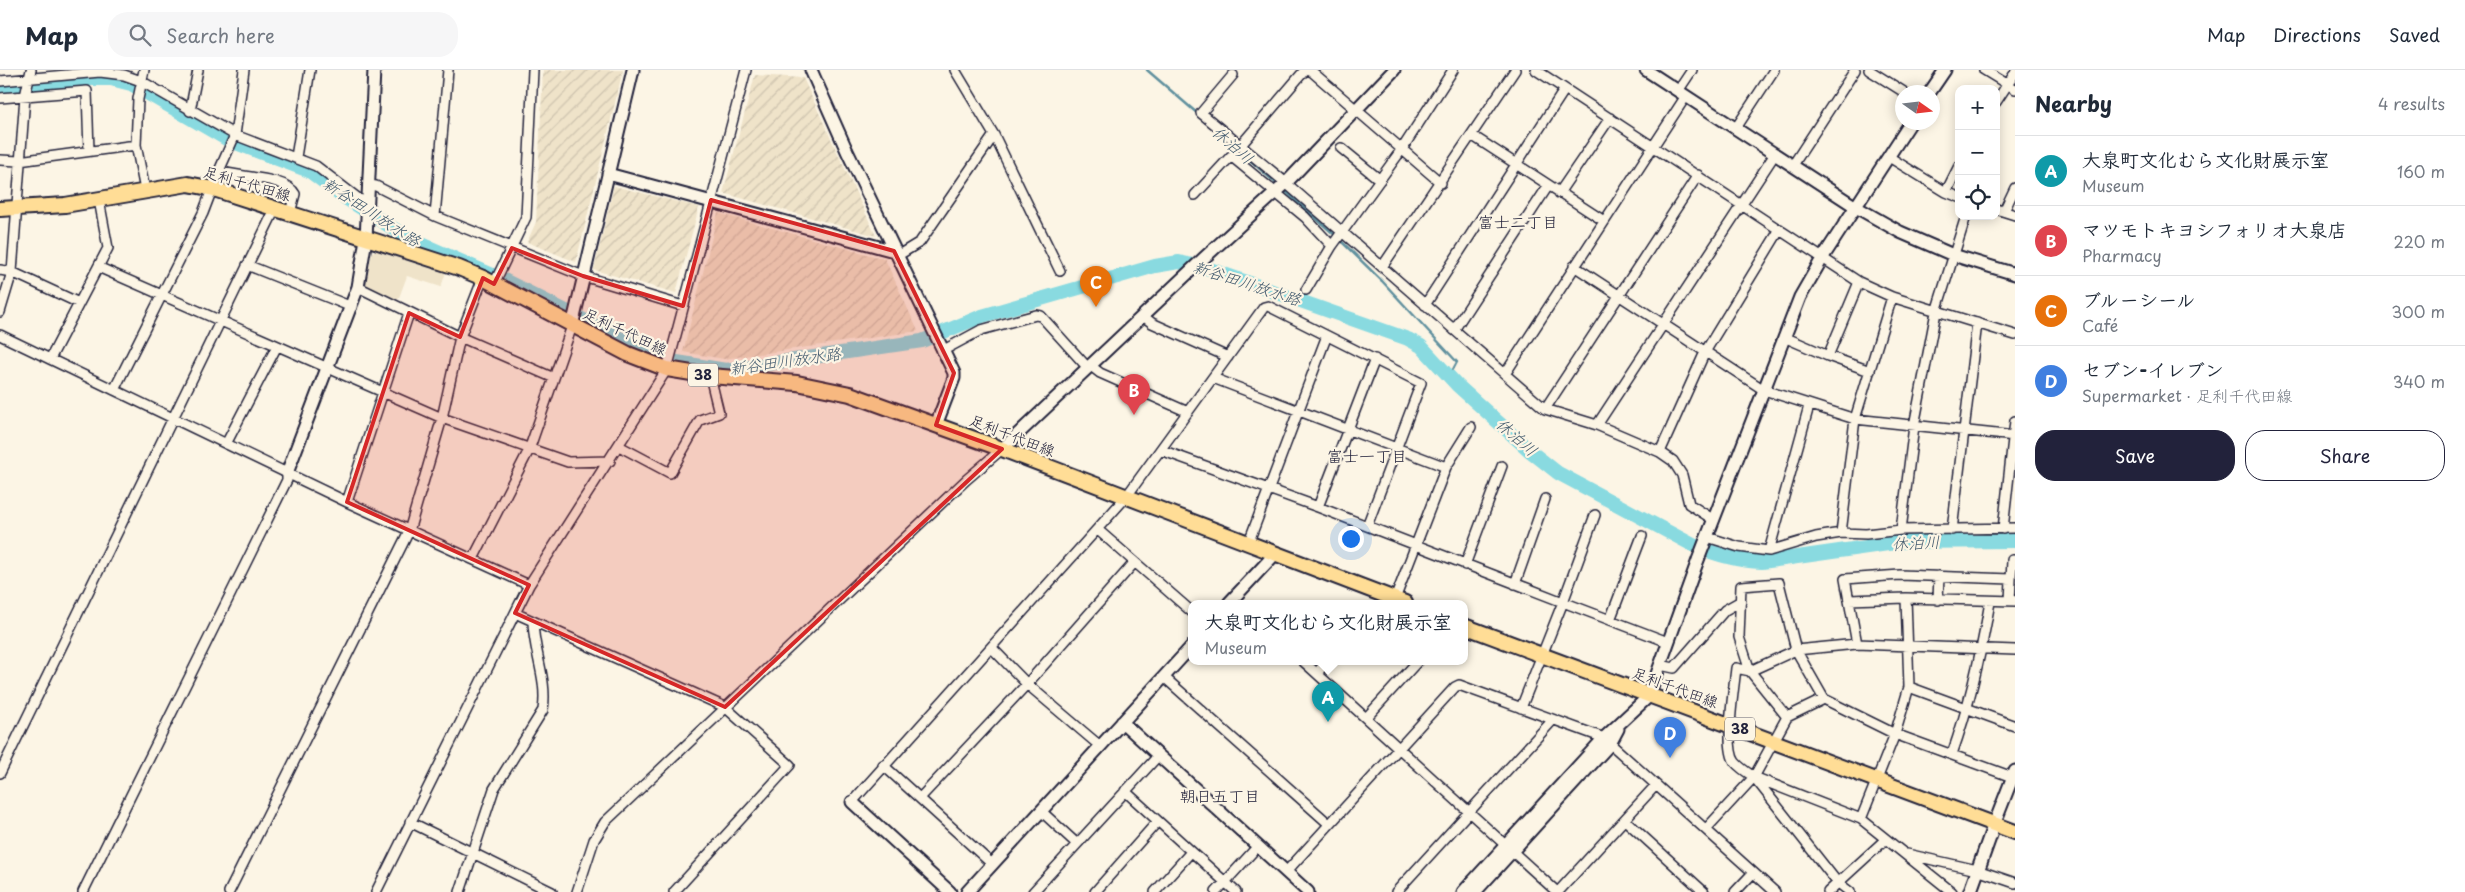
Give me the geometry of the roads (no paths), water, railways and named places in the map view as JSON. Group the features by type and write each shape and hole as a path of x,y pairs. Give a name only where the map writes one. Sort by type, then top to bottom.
{"main road":[{"name":"足利千代田線","path":"0,209 17,209 99,200 145,190 188,184 214,189 458,268 491,281 628,354 667,369 710,376 797,383 850,394 1002,449 1391,600"},
{"name":"足利千代田線","path":"1468,628 2015,832"},
{"path":"1970,892 1994,825"}],"street":[{"path":"144,70 138,99 136,145 145,190"},
{"path":"190,111 198,70"},
{"path":"114,390 214,189 235,136 244,70"},
{"path":"296,157 310,70"},
{"path":"83,892 287,480 287,474 352,307 358,288 366,239 374,70"},
{"path":"435,216 448,70"},
{"path":"229,892 409,530 442,418 460,337 491,281 503,268 526,217 533,70"},
{"path":"473,559 529,450 573,323 632,70"},
{"path":"376,892 529,585 667,369 746,70"},
{"path":"810,70 930,328 954,373 954,378 936,425"},
{"path":"955,70 994,135 1060,271"},
{"path":"1241,145 1305,70"},
{"path":"1310,70 1441,183"},
{"path":"577,892 594,840 605,822 966,480 1002,449 1281,188 1358,110 1394,70"},
{"path":"1306,290 1332,246 1402,149 1453,70"},
{"path":"1382,267 1473,136 1515,70"},
{"path":"1536,70 1859,282 1892,297 1936,312 2015,335"},
{"path":"1505,374 1653,146 1682,93 1692,70"},
{"path":"1736,128 1774,70"},
{"path":"1793,165 1855,70"},
{"path":"1869,70 1895,86"},
{"path":"1935,85 1945,70"},
{"path":"1984,70 2011,87"},
{"path":"0,81 29,76 100,71 124,74 141,81 235,136 316,166 367,205"},
{"path":"1652,71 1682,93 1856,207 1900,232 1953,255 2015,274"},
{"path":"1233,72 1201,113 1241,145 1281,188 1304,218 1332,246"},
{"path":"2000,98 2011,87 2015,73"},
{"path":"0,312 12,272 19,161 25,95 29,76"},
{"path":"1425,305 1565,89"},
{"path":"0,98 87,91 89,151"},
{"path":"1559,193 1610,118"},
{"path":"1463,892 1509,848 1620,725 1649,696 1698,560 1800,296 1906,130"},
{"path":"608,174 711,200 895,253 920,242 994,135"},
{"path":"1473,136 1604,221"},
{"path":"0,160 19,161 136,145"},
{"path":"1341,148 1380,180"},
{"path":"1597,425 1775,154"},
{"path":"1195,195 1231,156 1281,188 1342,234 1545,409 1597,425 1660,452 1672,461 1682,475 1689,504 1714,520"},
{"path":"1889,157 1946,192 1955,195"},
{"path":"220,171 277,182 293,190 295,194 290,213"},
{"path":"1946,192 1955,174"},
{"path":"1545,409 1698,175"},
{"path":"368,185 376,186 435,216 583,276 683,306"},
{"path":"1454,330 1548,186"},
{"path":"2015,188 2000,210 2015,215"},
{"path":"50,359 108,248 99,200"},
{"path":"0,773 275,209"},
{"path":"1901,530 1914,426 1936,312 1965,220"},
{"path":"1660,452 1705,352 1780,229"},
{"path":"247,264 352,307"},
{"path":"1574,266 1764,390 1855,419 2014,436"},
{"path":"98,267 442,418 529,450 568,462 610,461"},
{"path":"0,270 12,272 79,303"},
{"path":"1828,356 1859,282"},
{"path":"358,288 460,337 554,378"},
{"path":"1841,533 1855,419 1892,297"},
{"path":"950,892 852,802 883,765 992,648 1126,497 1264,307 1268,306 1421,384 1367,526"},
{"path":"347,502 410,312"},
{"path":"940,346 980,330 1036,315 1041,316 1089,367 1188,412"},
{"path":"1143,316 1152,323 1228,357"},
{"path":"1952,530 1977,323"},
{"path":"0,335 287,474 529,585"},
{"path":"1784,337 1870,371"},
{"path":"1248,544 1326,338"},
{"path":"226,444 277,346"},
{"path":"1318,507 1375,359"},
{"path":"619,446 670,473 700,420 719,413 710,376"},
{"path":"1213,378 1299,410 1347,431 1446,467"},
{"path":"1769,550 1810,406"},
{"path":"2003,529 2015,421"},
{"path":"1391,600 1415,546 1446,467 1471,427"},
{"path":"1160,450 1318,507 1466,566 1668,642"},
{"path":"1466,566 1502,466"},
{"path":"1515,584 1545,499"},
{"path":"1521,708 1595,515"},
{"path":"1707,538 1739,547 1769,550 1816,537 1841,533 1866,534 1901,530 2015,528"},
{"path":"1098,530 1188,609"},
{"path":"1610,620 1642,536"},
{"path":"1236,600 1275,554"},
{"path":"1849,600 1906,598 1990,602 2013,601 2011,578 2012,560 2015,560"},
{"path":"920,798 1027,684 1134,563"},
{"path":"1857,644 1845,579 1900,575 2011,578"},
{"path":"1938,600 1939,576"},
{"path":"1787,717 1750,671 1739,637 1741,586 1780,583 1796,650 1824,698 1895,734 2014,775 1994,825"},
{"path":"1861,819 1895,734 1909,687 1906,598"},
{"path":"1660,665 1674,668 1726,610 1741,602"},
{"path":"1952,754 1969,708 1990,602"},
{"path":"515,613 725,707 790,765 674,892"},
{"path":"460,892 494,789 543,710 544,683 533,636 533,620"},
{"path":"1850,892 1837,882 1754,777 1736,763 1733,758 1730,725 1736,668 1750,671 1796,650 1857,644 1908,644 2015,650"},
{"path":"992,648 1027,684 1100,746"},
{"path":"967,892 1188,650"},
{"path":"1308,665 1558,892 1656,785"},
{"path":"1317,673 1324,665"},
{"path":"1366,718 1414,665"},
{"path":"1164,677 1329,824"},
{"path":"1286,872 1457,686 1607,741 1774,892"},
{"path":"1909,687 2015,726"},
{"path":"1706,829 1754,777 1787,717 1824,698"},
{"path":"1396,892 1552,721"},
{"path":"1122,722 1308,892"},
{"path":"1033,892 1158,756"},
{"path":"883,765 992,864"},
{"path":"1754,777 1861,819 1952,892"},
{"path":"1125,791 1236,892"},
{"path":"1040,811 1077,844"},
{"path":"1625,820 1701,891"},
{"path":"1095,892 1158,821"},
{"path":"410,822 552,892"},
{"path":"1828,892 1886,839"},
{"path":"1216,892 1258,846"},
{"path":"1475,892 1509,848"},
{"path":"1155,892 1192,852"},
{"path":"1905,853 1977,870 2015,883"},
{"path":"1735,892 1753,873"}],"waterway":[{"name":"休泊川","path":"1147,70 1198,114"},
{"name":"新谷田川放水路","path":"0,89 90,79 111,79 131,84 228,140 309,171 344,197 408,238 506,281 638,347 677,362 726,370 922,341 982,316 1155,266 1179,262 1210,269 1408,339 1421,346 1457,385 1530,451 1558,473 1693,545 1710,552 1736,559 1762,562 1902,542 2015,541"},
{"name":"休泊川","path":"1234,146 1278,185"},
{"name":"休泊川","path":"1284,190 1336,236"},
{"name":"休泊川","path":"1340,240 1382,281 1457,362 1449,377"}],"place":[{"name":"ブルーシール","path":"1096,307"},
{"name":"マツモトキヨシフォリオ大泉店","path":"1134,415"},
{"name":"大泉町文化むら文化財展示室","path":"1328,722"},
{"name":"セブン-イレブン","path":"1670,758"}],"district":[{"name":"富士二丁目","path":"1518,222"},
{"name":"富士一丁目","path":"1367,456"},
{"name":"朝日五丁目","path":"1220,796"}]}
